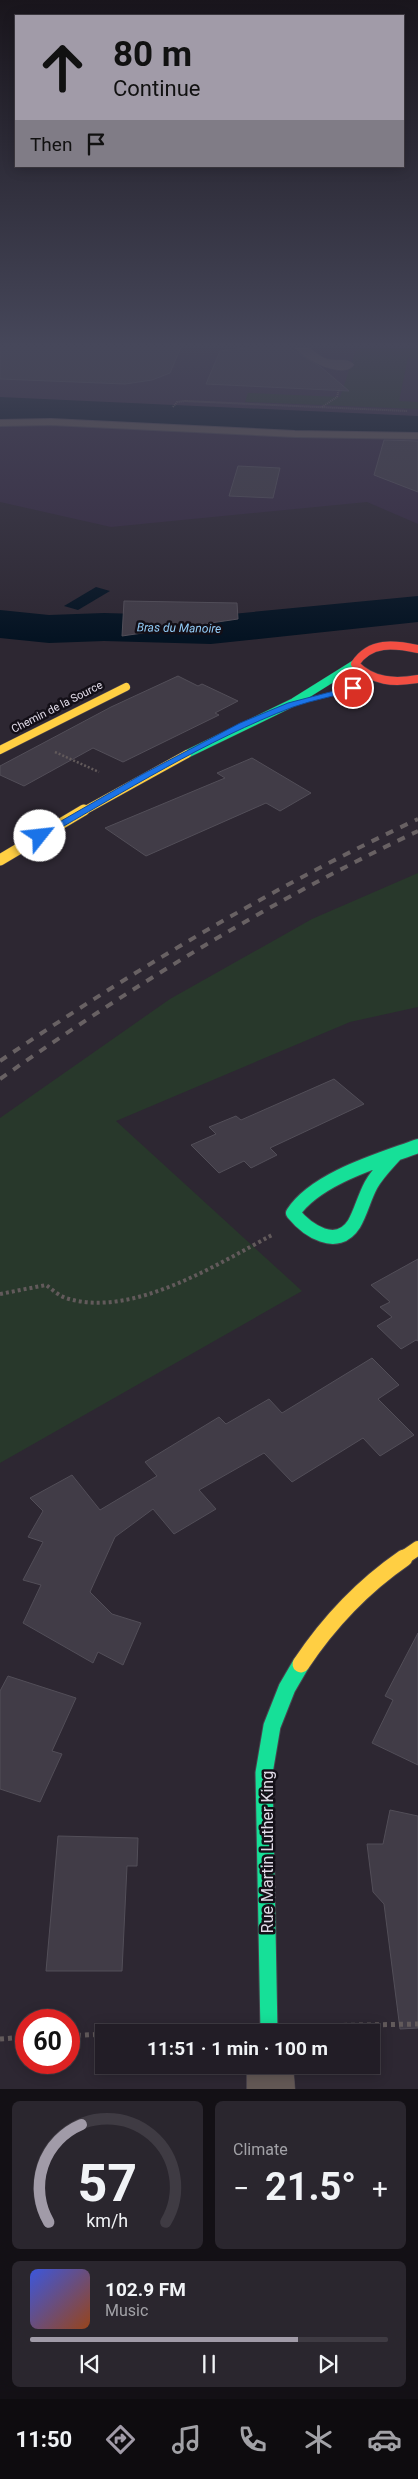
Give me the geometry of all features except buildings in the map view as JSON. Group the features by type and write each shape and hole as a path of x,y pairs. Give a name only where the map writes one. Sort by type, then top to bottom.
{"main road":[{"path":"292,705 329,684 355,664 356,658 362,652 418,639"},
{"path":"396,645 418,649"},
{"path":"355,664 359,670 375,679 412,682"},
{"path":"366,685 412,682"},
{"name":"Chemin de la Source","path":"0,750 126,687"},
{"path":"0,860 144,776 244,725 292,705 330,694"},
{"path":"395,1155 368,1189 351,1228 345,1234 336,1237 319,1235 298,1222 293,1213 296,1205 309,1194 395,1155 418,1146"},
{"name":"Rue Martin Luther King","path":"269,2024 264,1773 272,1726 288,1688 315,1642 338,1612 383,1572 418,1548"}],"street":[{"path":"270,2074 271,2089"}],"path":[{"path":"22,738 77,761 104,775 132,772 144,776"},
{"path":"0,1294 46,1285 69,1299 106,1304 132,1298 195,1274 298,1222"},
{"path":"80,2035 95,2035"},
{"path":"0,2038 15,2038"}],"shaded area":[{"path":"0,444 418,444 418,524 367,502 111,527 0,502"}],"green space":[{"path":"418,873 418,1007 350,1022 116,1121 302,1291 0,1463 0,1118 170,999 312,919"}],"water":[{"path":"96,587 110,591 78,610 64,606"}],"waterway":[{"name":"Bras du Manoire","path":"0,624 49,629 104,627 211,630 333,616 418,609"}],"railway":[{"path":"0,1061 101,994 204,932 363,845 418,819"},
{"path":"0,1079 101,1010 204,946 309,886 418,831"}],"traffic: fast":[{"path":"187,754 315,691 355,664"},
{"path":"395,1155 374,1180 359,1214 351,1228 344,1234 337,1237 320,1235 305,1225 293,1213 299,1203 329,1183 369,1165 418,1146"},
{"path":"269,2024 264,1773 272,1726 287,1688 301,1664"}],"traffic: slow":[{"path":"0,750 126,687"},
{"path":"0,860 98,802 187,754"},
{"path":"301,1664 326,1628 353,1599 383,1573 418,1548"}],"traffic: jam":[{"path":"418,649 391,645 374,647 360,656 355,664 368,675 384,680 418,679"}],"route":[{"path":"40,836 144,776 244,725 292,705 353,688"}]}
